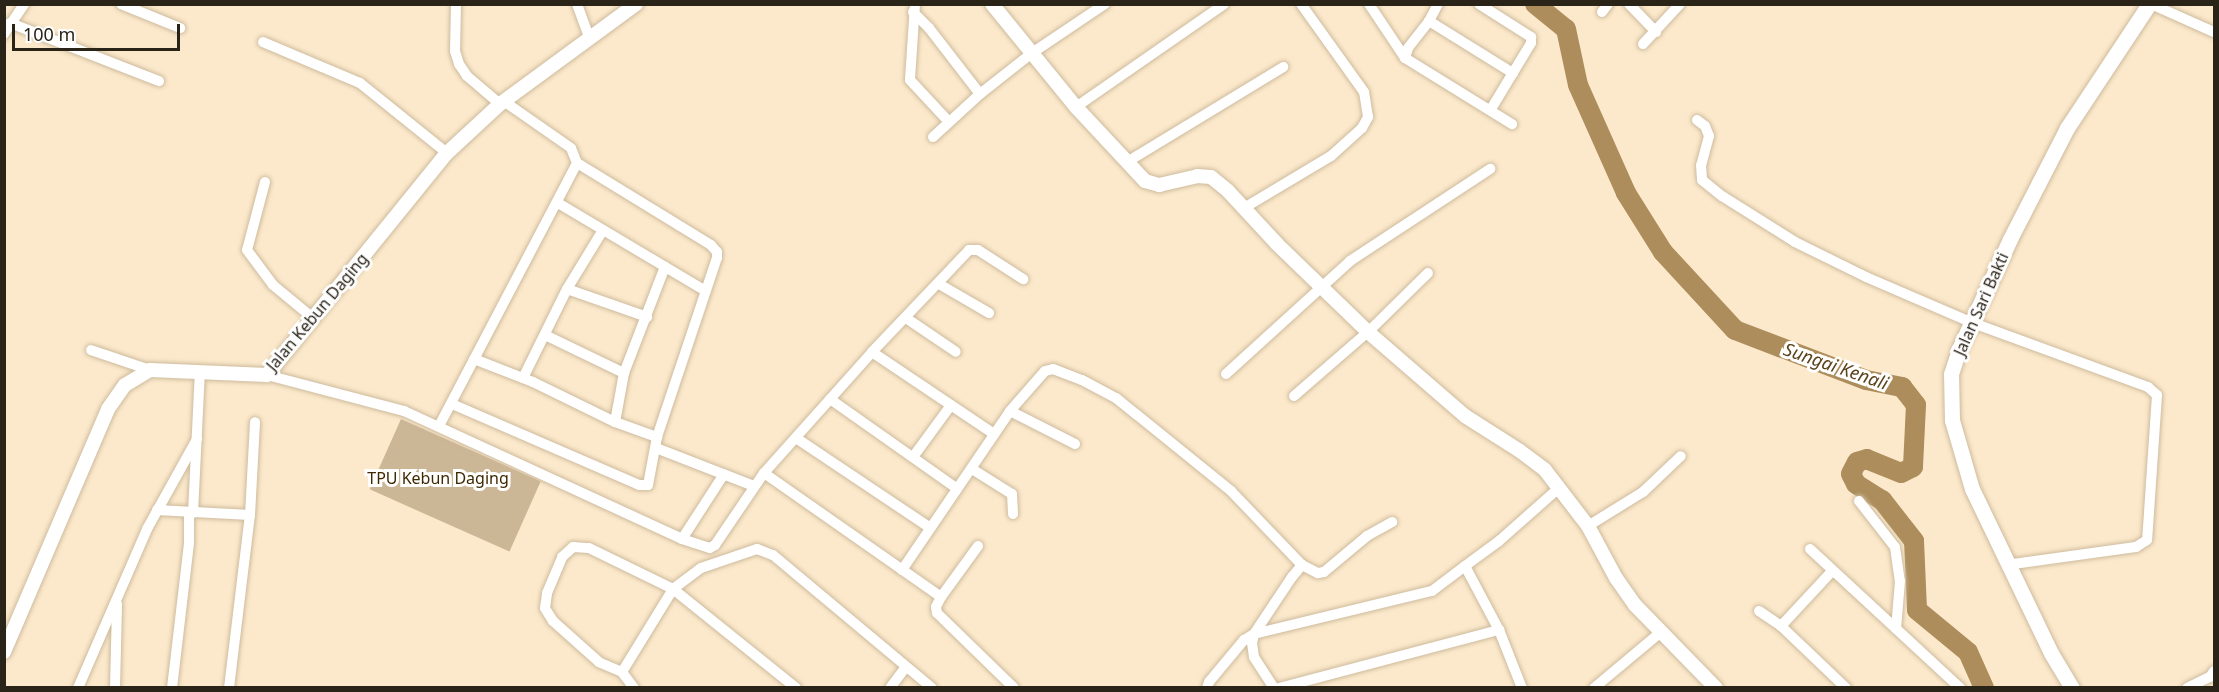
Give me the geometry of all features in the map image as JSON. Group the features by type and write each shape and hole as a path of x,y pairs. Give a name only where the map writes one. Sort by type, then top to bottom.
{"main road":[{"name":"Jalan Sari Bakti","path":"2072,687 2051,653 1972,489 1952,420 1951,374 1959,349 2010,239 2067,128 2150,4"}],"street":[{"path":"4,34 24,4"},
{"path":"121,4 180,28"},
{"path":"452,404 639,485 649,483 656,442 704,290 717,258 717,252 711,245 577,163 571,148 502,103 466,76 455,51 456,4"},
{"path":"577,4 589,37"},
{"name":"Jalan Kebun Daging","path":"150,370 267,375 447,153 502,103 636,4"},
{"path":"992,4 1076,107 1127,162 1153,185 1166,185 1197,176 1211,177 1368,332 1465,416 1545,470 1588,526 1629,596 1707,685"},
{"path":"933,137 980,94 1032,53 1105,4"},
{"path":"1076,107 1224,4"},
{"path":"1244,208 1331,156 1362,128 1368,117 1364,92 1301,4"},
{"path":"1369,4 1405,58 1512,124"},
{"path":"1405,58 1410,45 1429,21 1438,4"},
{"path":"1479,4 1532,37 1531,43 1491,110"},
{"path":"1629,4 1656,32"},
{"path":"1643,44 1680,4"},
{"path":"2150,4 2214,32"},
{"path":"914,8 980,94"},
{"path":"914,8 910,80 949,123"},
{"path":"1429,21 1513,73"},
{"path":"10,23 159,81"},
{"path":"263,42 360,83 447,153"},
{"path":"1127,162 1283,67"},
{"path":"1697,120 1705,126 1709,136 1701,171 1702,180 1708,187 1795,242 1866,277 1973,323 2148,387 2157,395 2147,540 2136,547 2007,565"},
{"path":"439,426 577,163"},
{"path":"1226,374 1350,261 1490,169"},
{"path":"265,182 247,250 273,285 313,318"},
{"path":"558,203 704,290"},
{"path":"523,378 567,289 603,230"},
{"path":"267,375 404,411 702,547 715,545 764,473 872,352 973,249 1023,279"},
{"path":"615,422 624,373 665,267"},
{"path":"1294,396 1368,332 1428,273"},
{"path":"939,284 989,313"},
{"path":"567,289 647,317"},
{"path":"906,318 956,352"},
{"path":"545,335 624,373"},
{"path":"91,350 150,370"},
{"path":"872,352 994,434"},
{"path":"474,359 523,378 724,474 754,486"},
{"path":"902,570 929,527 972,469 1010,411 1045,371 1058,369 1116,398 1211,474 1302,565 1318,573 1324,573 1367,536 1392,522"},
{"path":"4,652 108,409 125,385 150,370"},
{"path":"172,687 189,543 200,372"},
{"path":"830,399 956,488"},
{"path":"913,457 951,405"},
{"path":"1010,411 1075,444"},
{"path":"229,687 250,515 255,422"},
{"path":"796,438 929,527"},
{"path":"78,687 157,510 197,439"},
{"path":"1588,526 1643,492 1681,456"},
{"path":"972,469 1012,494 1014,513"},
{"path":"764,473 941,597"},
{"path":"682,539 724,474"},
{"path":"1207,687 1244,640 1254,634 1432,591 1499,542 1559,488"},
{"path":"1859,501 1894,547 1900,581 1896,629"},
{"path":"157,510 250,515"},
{"path":"978,546 941,597 936,607 937,613 1014,687"},
{"path":"634,687 622,672 599,662 553,621 545,608 561,557 573,547 589,548 673,589 796,687"},
{"path":"622,672 673,589 702,568 757,549 773,555 932,687"},
{"path":"1810,549 1960,687"},
{"path":"1274,687 1254,657 1251,643 1254,634 1302,565"},
{"path":"1465,566 1499,630 1522,687"},
{"path":"1781,626 1833,570"},
{"path":"115,687 117,598"},
{"path":"1759,611 1781,626 1846,687"},
{"path":"1279,687 1499,630"},
{"path":"1594,687 1661,632"},
{"path":"890,687 906,667"},
{"path":"2187,687 2210,677 2214,671"}],"green space":[{"name":"TPU Kebun Daging","path":"401,419 541,481 509,552 370,489"}],"waterway":[{"name":"Sungai Kenali","path":"1535,4 1566,29 1578,85 1626,193 1663,252 1735,330 1866,380 1902,387 1916,405 1913,467 1901,473 1867,459 1857,462 1851,474 1856,484 1882,500 1914,541 1917,610 1968,652 1984,688"}]}
